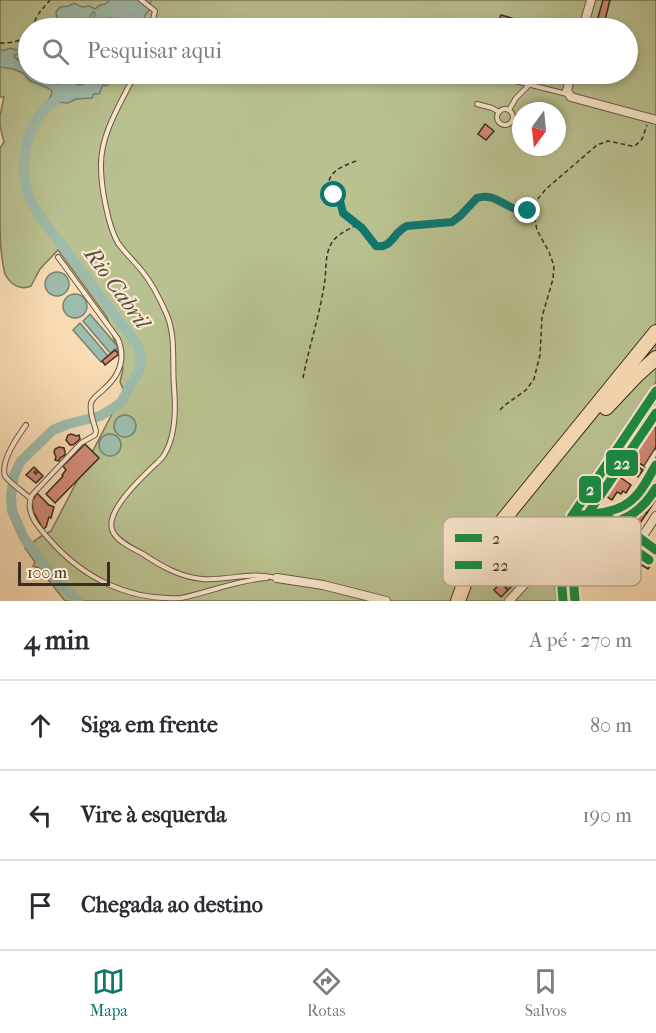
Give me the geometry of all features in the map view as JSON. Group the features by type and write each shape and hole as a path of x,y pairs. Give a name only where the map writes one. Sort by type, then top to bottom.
{"highway":[{"path":"505,517 656,332"},
{"path":"512,517 656,340"},
{"path":"569,446 633,378 656,358"},
{"path":"460,601 464,586"},
{"path":"460,601 468,586"}],"main road":[{"path":"572,516 656,391"}],"street":[{"path":"586,18 591,0"},
{"path":"569,84 567,91 571,97 653,119"},
{"path":"572,516 598,514 615,509 633,499 656,465"},
{"path":"598,514 606,517"},
{"path":"656,516 641,539 656,550"},
{"path":"277,578 323,585 386,601"},
{"path":"509,601 523,586"}],"lane":[{"path":"141,0 152,7 155,12 154,18"},
{"path":"130,84 107,133 101,158 101,181 116,239 147,278 168,317 172,341 175,410 172,434 166,451 120,503 112,520 112,531 120,540 156,562 187,576 209,579 257,576 277,578"},
{"path":"526,84 568,94"},
{"path":"509,110 516,98 530,85"},
{"path":"477,104 499,112"},
{"path":"503,109 512,113 513,118 510,123 501,123 498,119 499,112 503,109"},
{"path":"57,257 117,337 121,347 121,358 118,372 111,383 93,399 91,404 94,436 81,443 36,489 30,498 29,508 33,518 44,534 75,566 103,585 126,596 170,600 250,581 277,578"},
{"path":"26,425 7,455 4,471 7,477 30,498"},
{"path":"647,466 656,452"},
{"path":"562,597 574,601"}],"path":[{"path":"36,18 50,0"},
{"path":"0,43 18,40"},
{"path":"356,161 337,169 329,180 328,186 340,201 343,213 358,225 376,246 381,247 387,245 401,228 452,222 480,197 492,197 505,205 524,212 528,211 546,189 597,145 608,141 632,146 639,143 653,119"},
{"path":"500,410 526,390 534,379 541,348 542,317 553,279 554,266 537,230 532,206"},
{"path":"303,378 324,290 328,250 338,236 358,225"}],"green space":[{"path":"0,0 656,0 656,382 573,506 572,517 443,517 443,586 566,586 565,601 65,601 39,568 33,566 35,562 25,548 51,531 124,391 120,382 123,369 107,317 58,250 40,269 31,286 23,288 16,286 5,274 1,252 0,221 0,148 4,142 0,116 4,97 0,97"}],"shaded area":[{"path":"110,0 151,0 144,18 94,18 95,13 93,12 90,18 57,18 56,12 60,7 74,3 95,9"},
{"path":"10,48 18,50 18,54 14,57 18,59 18,71 0,67 0,50"},
{"path":"38,84 108,84 103,85 99,94 94,94 92,98 76,99 68,103 56,102 49,107 45,105 52,91"},
{"path":"57,272 62,273 68,279 68,289 62,295 57,296 52,295 46,289 45,284 46,279 52,273"},
{"path":"75,294 80,295 86,301 86,311 80,317 75,318 70,317 64,311 63,306 64,301 70,295"},
{"path":"90,314 118,347 110,353 83,321"},
{"path":"80,323 108,356 101,362 73,330"},
{"path":"125,415 133,418 136,426 133,434 125,437 117,434 114,426 117,418"},
{"path":"110,434 118,437 121,445 118,453 110,456 102,453 99,445 102,437"}],"building":[{"path":"603,0 610,0 606,18 598,18"},
{"path":"485,124 494,131 486,140 478,134"},
{"path":"115,350 119,354 105,365 102,361"},
{"path":"650,424 656,428 656,447 644,466 628,457"},
{"path":"71,434 79,435 80,439 73,445 66,440"},
{"path":"85,444 99,458 55,503 46,494 63,476 66,470 63,466"},
{"path":"59,447 64,448 65,455 59,461 55,460 54,452"},
{"path":"626,459 643,470 638,477 621,466"},
{"path":"34,467 37,470 34,472 36,474 38,471 43,476 36,483 26,475"},
{"path":"617,475 631,485 626,493 617,492 612,500 604,495"},
{"path":"654,481 656,482 656,501 646,494"},
{"path":"37,493 54,507 51,518 49,517 43,529 33,511 32,501"},
{"path":"645,493 655,501 647,513 636,506"},
{"path":"636,506 647,513 641,522 641,517 628,517"},
{"path":"647,554 655,560 648,569 641,563"},
{"path":"498,586 504,586 508,590 501,597 494,590"}],"waterway":[{"name":"Rio Cabril","path":"56,100 46,107 32,128 28,140 24,165 28,194 45,223 139,347 141,361 139,371 121,402 100,416 53,430 21,461 14,475 11,496 12,511 24,538 59,584 78,601"}],"transit line":[{"name":"2","path":"572,517 656,391"},
{"name":"22","path":"586,517 656,413"},
{"name":"2","path":"572,516 614,510 629,503 641,490 656,465"},
{"name":"22","path":"627,517 640,509 656,488"},
{"name":"2","path":"590,514 604,517"},
{"name":"2","path":"641,539 656,550"},
{"name":"22","path":"641,554 649,560"},
{"name":"2","path":"562,586 563,601"},
{"name":"22","path":"574,586 575,600"}],"route":[{"path":"334,195 340,201 343,213 362,228 376,246 381,247 387,245 401,228 452,222 477,198 483,196 492,197 524,212 528,211"}]}
